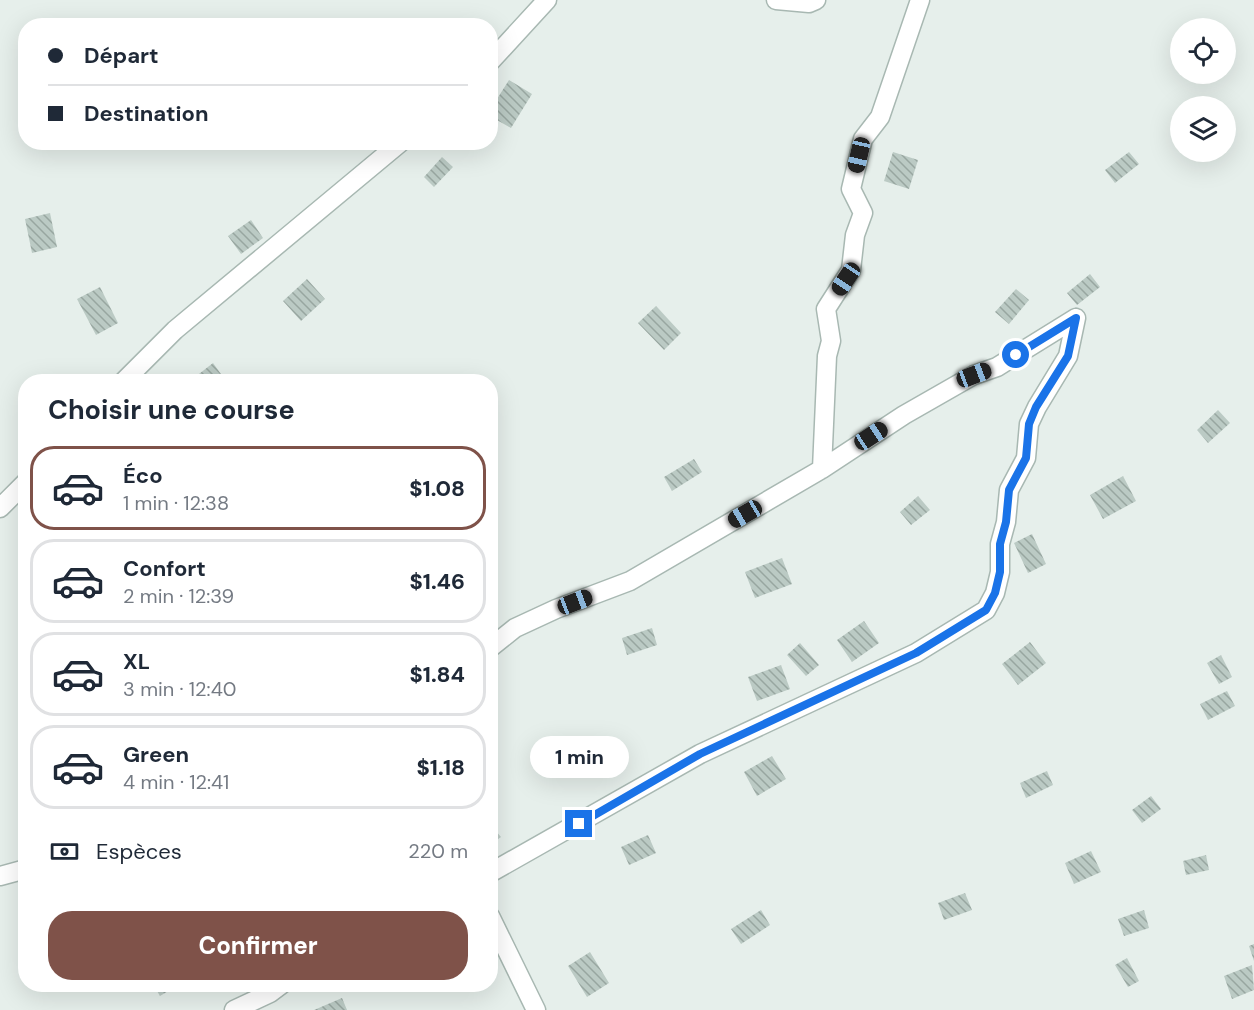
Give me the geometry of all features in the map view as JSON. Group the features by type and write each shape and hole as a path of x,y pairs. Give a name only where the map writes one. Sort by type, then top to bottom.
{"street":[{"path":"498,53 547,0"},
{"path":"776,0 809,3 816,0"},
{"path":"822,469 827,356 831,341 826,309 851,270 855,235 863,213 852,189 863,139 880,117 920,0"},
{"path":"131,374 174,330 390,150"},
{"path":"498,642 515,628 556,609 630,581 822,469 904,415 974,375 997,367 1076,318 1068,356 1036,407 1029,424 1026,458 1009,490 1006,522 1000,544 1000,572 995,593 986,610 916,653 700,754 498,868"},
{"path":"0,508 18,490"},
{"path":"0,876 18,871"},
{"path":"498,932 536,1010"},
{"path":"234,1010 277,996"}],"building":[{"path":"509,80 532,94 511,128 498,121 498,97"},
{"path":"893,152 918,160 909,189 884,181"},
{"path":"1129,152 1139,164 1115,183 1105,170"},
{"path":"442,157 453,167 434,187 424,177"},
{"path":"50,213 57,247 32,253 25,219"},
{"path":"251,220 263,238 241,254 228,236"},
{"path":"1090,274 1100,287 1077,305 1067,293"},
{"path":"307,279 325,299 301,321 283,301"},
{"path":"100,287 118,323 96,335 77,299"},
{"path":"1016,289 1029,300 1009,324 995,312"},
{"path":"656,306 681,333 664,350 638,323"},
{"path":"213,363 221,374 199,374"},
{"path":"1218,410 1230,423 1208,443 1197,430"},
{"path":"694,459 702,472 672,491 664,477"},
{"path":"1123,476 1136,501 1103,519 1090,495"},
{"path":"918,496 930,510 911,525 900,512"},
{"path":"1032,534 1046,564 1028,573 1014,543"},
{"path":"782,558 792,584 755,598 745,572"},
{"path":"864,621 879,643 852,662 837,640"},
{"path":"652,628 657,645 627,655 622,638"},
{"path":"1030,642 1046,663 1018,685 1002,664"},
{"path":"800,643 819,665 806,676 787,655"},
{"path":"1221,655 1232,677 1219,684 1207,663"},
{"path":"781,665 790,689 757,701 748,677"},
{"path":"1227,691 1235,706 1208,720 1200,704"},
{"path":"772,756 786,779 757,796 744,772"},
{"path":"1047,771 1053,785 1026,798 1020,783"},
{"path":"1151,796 1161,809 1142,823 1132,810"},
{"path":"648,835 656,853 629,865 621,847"},
{"path":"1091,851 1101,872 1074,884 1065,863"},
{"path":"1206,855 1209,870 1186,875 1183,861"},
{"path":"965,893 972,910 944,920 938,903"},
{"path":"761,910 770,925 741,944 731,929"},
{"path":"1144,910 1149,928 1124,936 1118,919"},
{"path":"1254,944 1254,961 1249,946"},
{"path":"590,952 609,983 587,997 568,966"},
{"path":"1127,958 1139,981 1128,987 1115,965"},
{"path":"1252,965 1254,990 1232,999 1224,976"},
{"path":"342,998 347,1010 314,1010"}],"route":[{"path":"579,824 700,754 916,653 986,610 995,593 1000,572 1000,544 1006,522 1006,504 1009,490 1026,458 1029,424 1036,407 1068,356 1076,318 1016,355"}]}
